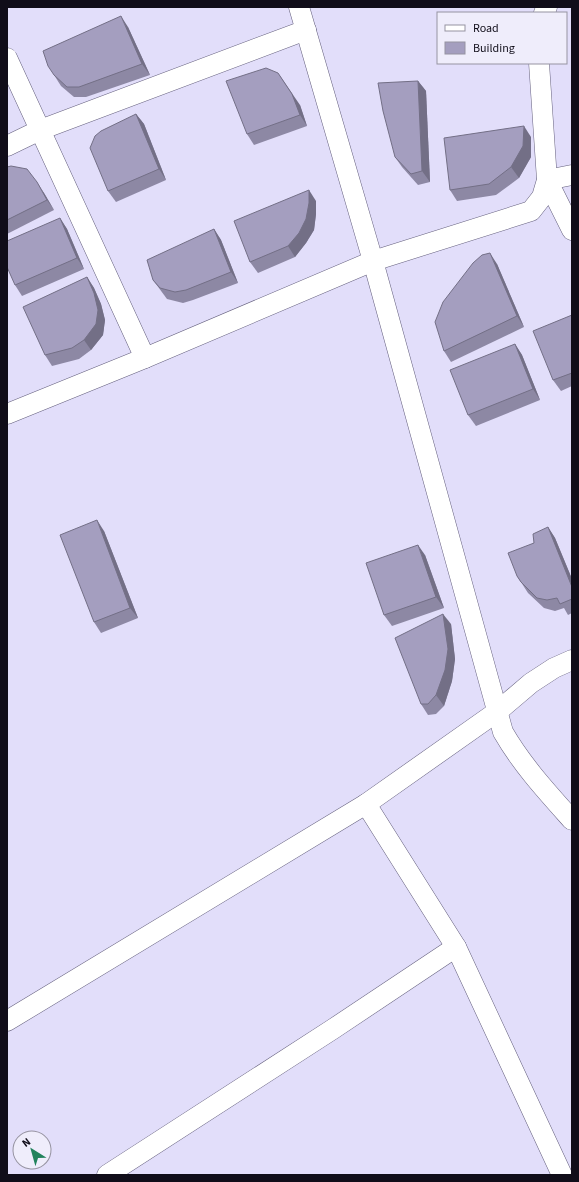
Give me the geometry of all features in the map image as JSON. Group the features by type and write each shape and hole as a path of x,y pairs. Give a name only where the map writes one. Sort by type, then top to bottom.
{"street":[{"path":"299,7 373,261 503,732 513,750 532,776 572,820"},
{"path":"7,146 40,130 306,30"},
{"path":"7,58 145,358"},
{"path":"7,414 145,358 373,261 530,211 542,197 547,180 540,64"},
{"path":"547,180 572,175"},
{"path":"547,180 572,230"},
{"path":"7,1021 366,804 498,711 530,683 554,668 572,660"},
{"path":"366,804 456,947 562,1175"},
{"path":"106,1175 333,1030 456,947"}],"building":[{"path":"121,16 142,64 79,87 67,87 54,75 48,66 43,51"},
{"path":"266,68 278,73 292,94 300,115 247,134 226,81"},
{"path":"418,81 422,171 411,174 395,157 383,111 378,83"},
{"path":"136,114 159,169 108,191 90,148 95,136 101,131"},
{"path":"524,126 523,146 511,167 489,184 450,190 444,138"},
{"path":"11,166 27,169 37,182 47,200 7,220 7,167"},
{"path":"309,190 309,203 306,219 299,233 288,246 250,262 234,221"},
{"path":"60,218 77,258 15,285 7,267 7,241"},
{"path":"214,229 231,272 186,290 175,292 160,288 153,280 147,260"},
{"path":"490,253 517,316 444,351 435,322 443,302 473,263 482,255"},
{"path":"87,277 94,293 98,310 96,324 84,340 72,348 45,355 23,307"},
{"path":"572,315 572,373 553,380 533,331"},
{"path":"515,344 533,389 468,415 450,370"},
{"path":"97,520 130,608 94,622 60,535"},
{"path":"548,527 572,587 572,599 560,604 557,598 547,600 537,598 517,576 508,553 534,543 533,534"},
{"path":"418,545 436,597 384,615 366,563"},
{"path":"443,614 448,649 445,670 436,695 428,704 421,704 395,638"}]}
